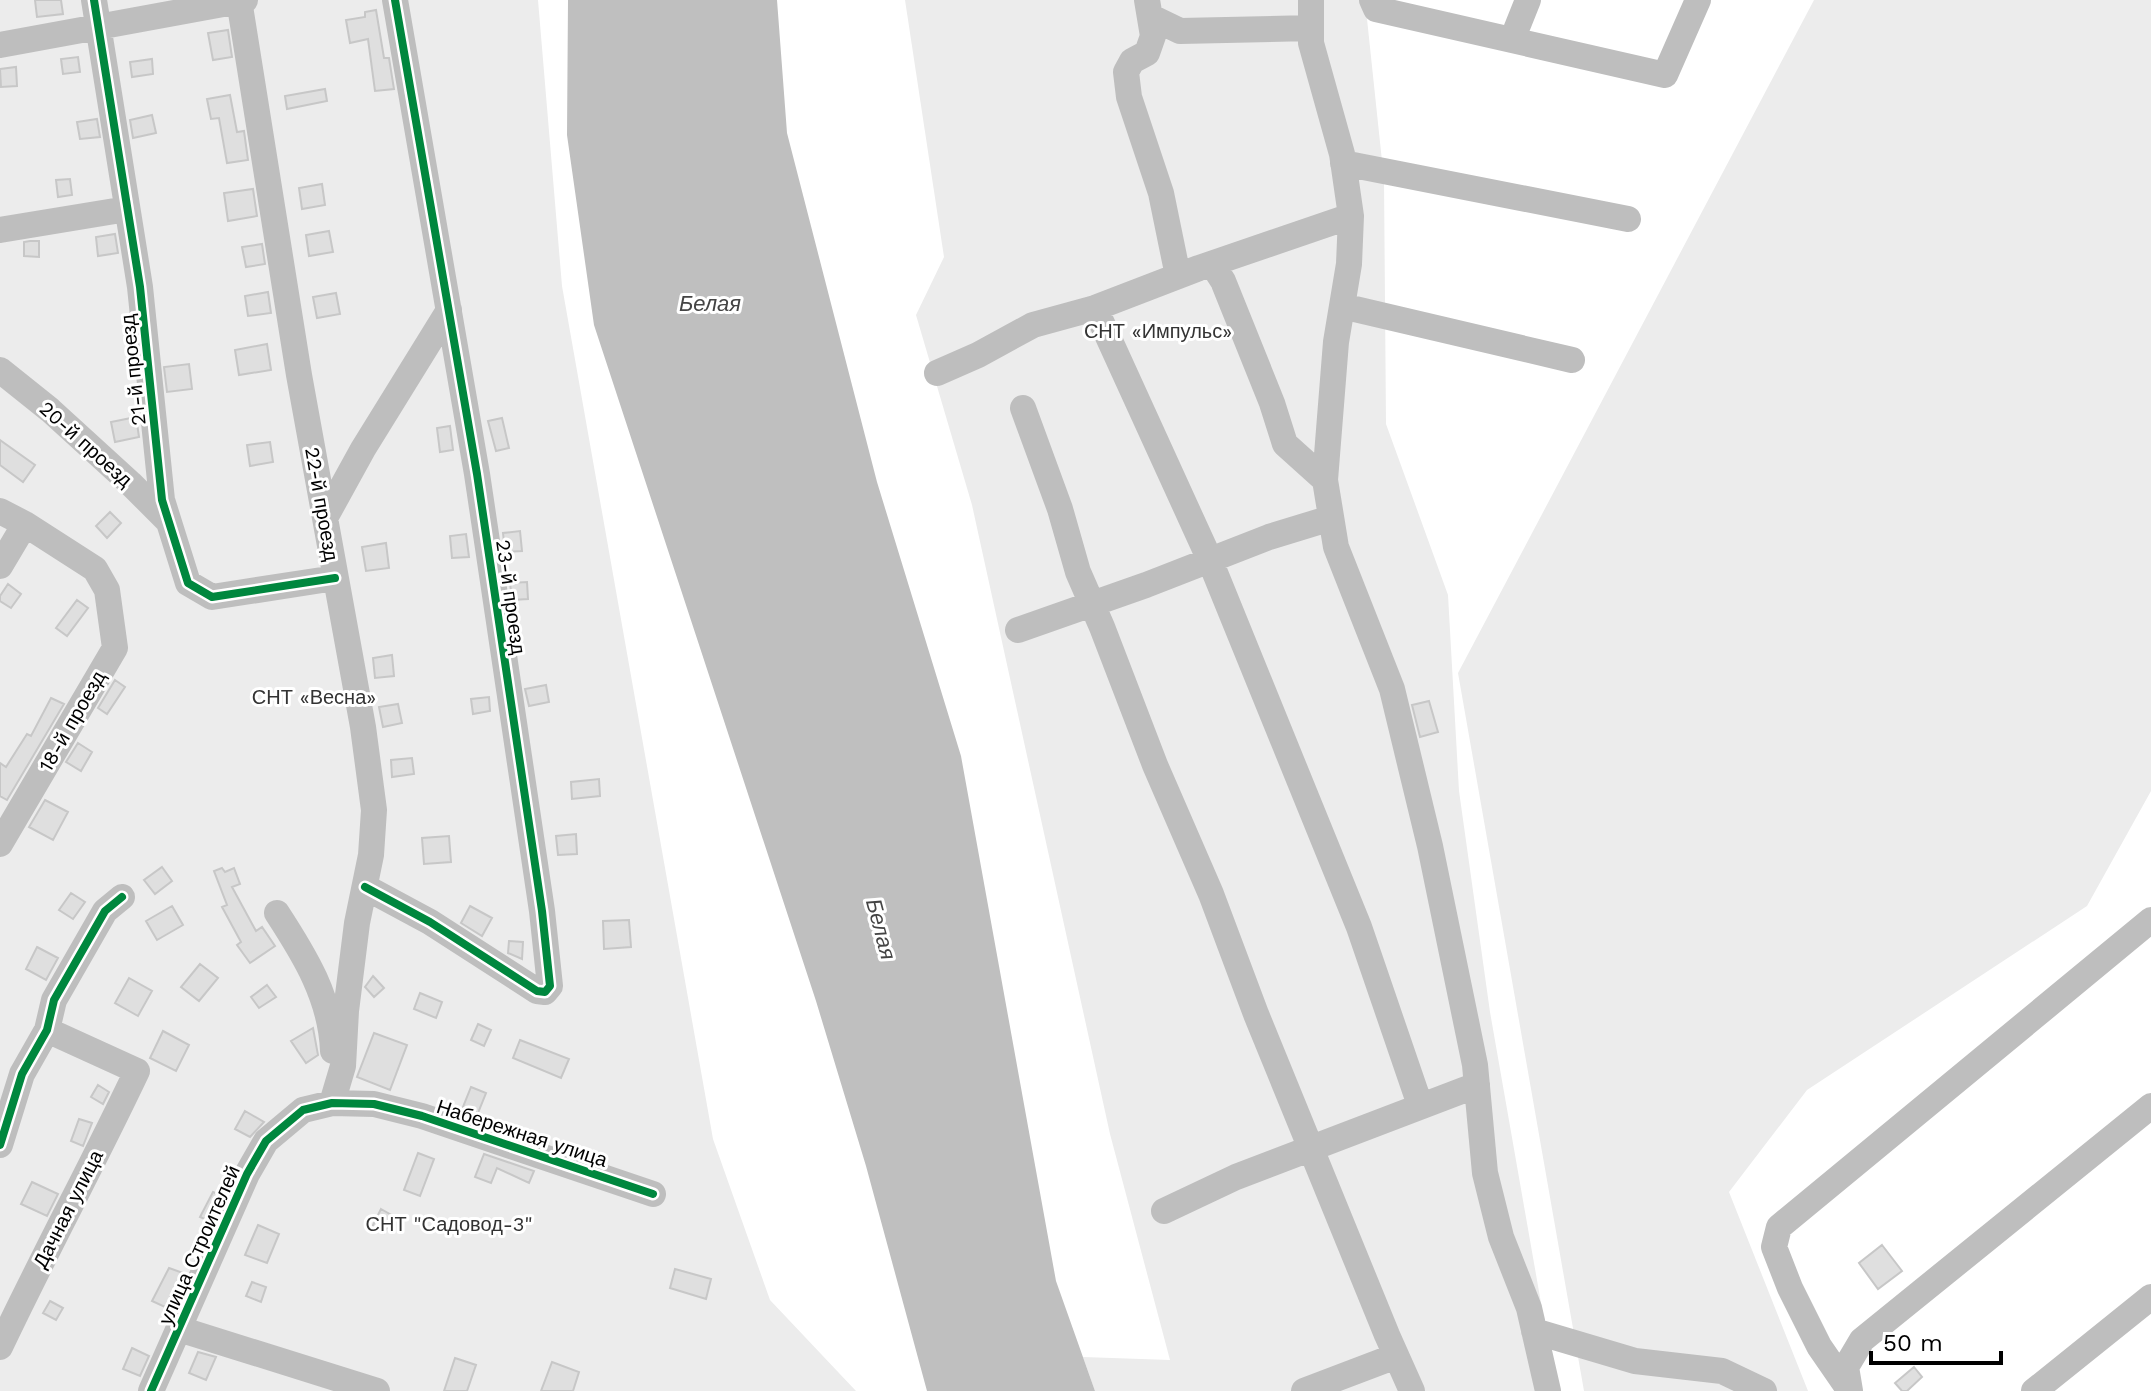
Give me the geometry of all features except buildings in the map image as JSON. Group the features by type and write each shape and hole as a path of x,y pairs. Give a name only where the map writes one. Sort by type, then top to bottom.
{"street":[{"name":"21-й проезд","path":"94,0 140,287 162,500 188,583 212,597 335,578"},
{"path":"0,45 241,0"},
{"name":"22-й проезд","path":"241,0 299,375 363,727 374,810 371,855 346,1011 343,1066 332,1103"},
{"name":"23-й проезд","path":"365,887 430,922 537,991 545,992 550,986 542,911 477,474 395,0"},
{"path":"1311,0 1311,43 1343,163 1351,216 1349,264 1334,356 1325,480 1331,518 1336,547 1392,689 1430,846 1477,1085 1485,1173 1501,1237 1529,1308 1548,1391"},
{"path":"1372,0 1376,9 1665,75 1698,0"},
{"path":"1512,40 1528,0"},
{"path":"1149,9 1180,31 1311,28"},
{"path":"1149,9 1153,36 1147,53 1132,61 1126,72 1129,97 1161,193 1178,276"},
{"path":"1343,163 1628,219"},
{"path":"0,230 127,209"},
{"path":"937,373 1033,325 1095,308 1351,216"},
{"path":"1212,264 1223,281 1272,403 1285,444 1325,480"},
{"path":"1342,306 1572,360"},
{"path":"1095,308 1209,558 1359,927 1420,1105"},
{"path":"325,518 363,449 449,310"},
{"name":"20-й проезд","path":"0,370 130,483 168,522"},
{"path":"1023,408 1060,509 1078,572 1412,1391"},
{"path":"0,511 25,524 0,566"},
{"path":"1018,630 1146,585 1209,558 1331,518"},
{"name":"18-й проезд","path":"0,844 115,648 107,590 95,569 25,524"},
{"path":"0,1145 22,1074 47,1030 54,1000 105,911 122,897"},
{"path":"277,913 317,979 326,1008 332,1032 332,1103"},
{"path":"2151,920 1779,1227 1774,1247 1790,1288 1819,1346 1850,1391 1846,1367 1862,1340 2151,1106"},
{"name":"Дачная улица","path":"0,1347 137,1071 47,1030"},
{"path":"1164,1211 1236,1177 1477,1085"},
{"name":"Набережная улица","path":"332,1103 374,1104 422,1116 653,1194"},
{"name":"улица Строителей","path":"151,1391 247,1174 266,1141 303,1110 332,1103"},
{"path":"2034,1391 2151,1297"},
{"path":"179,1329 377,1391"},
{"path":"1534,1331 1635,1361 1722,1371 1764,1391"},
{"path":"1304,1391 1396,1356"}],"green space":[{"name":"СНТ «Весна»","path":"0,0 538,0 562,286 713,1139 770,1300 856,1391 0,1391"},
{"name":"СНТ «Импульс»","path":"905,0 1365,0 1384,180 1386,424 1448,595 1459,791 1490,1012 1541,1303 1552,1391 1095,1391 1083,1357 1170,1360 1110,1134 972,505 916,315 944,257"},
{"path":"1814,0 2151,0 2151,791 2087,906 1807,1090 1729,1192 1808,1391 1584,1391 1458,673"}],"water":[{"name":"Белая","path":"568,0 777,0 787,133 877,482 961,756 1056,1281 1095,1391 927,1391 866,1166 816,1001 594,325 567,135"}],"cycle path":[{"path":"94,0 140,287 162,500 188,583 212,597 335,578"},
{"path":"365,887 430,922 537,991 545,992 550,986 542,911 477,474 395,0"},
{"path":"0,1145 22,1074 47,1030 54,1000 105,911 122,897"},
{"path":"151,1391 247,1174 266,1141 303,1110 332,1103 374,1104 422,1116 653,1194"}],"park label":[{"name":"СНТ \"Садовод-3\"","path":"449,1224"}]}
